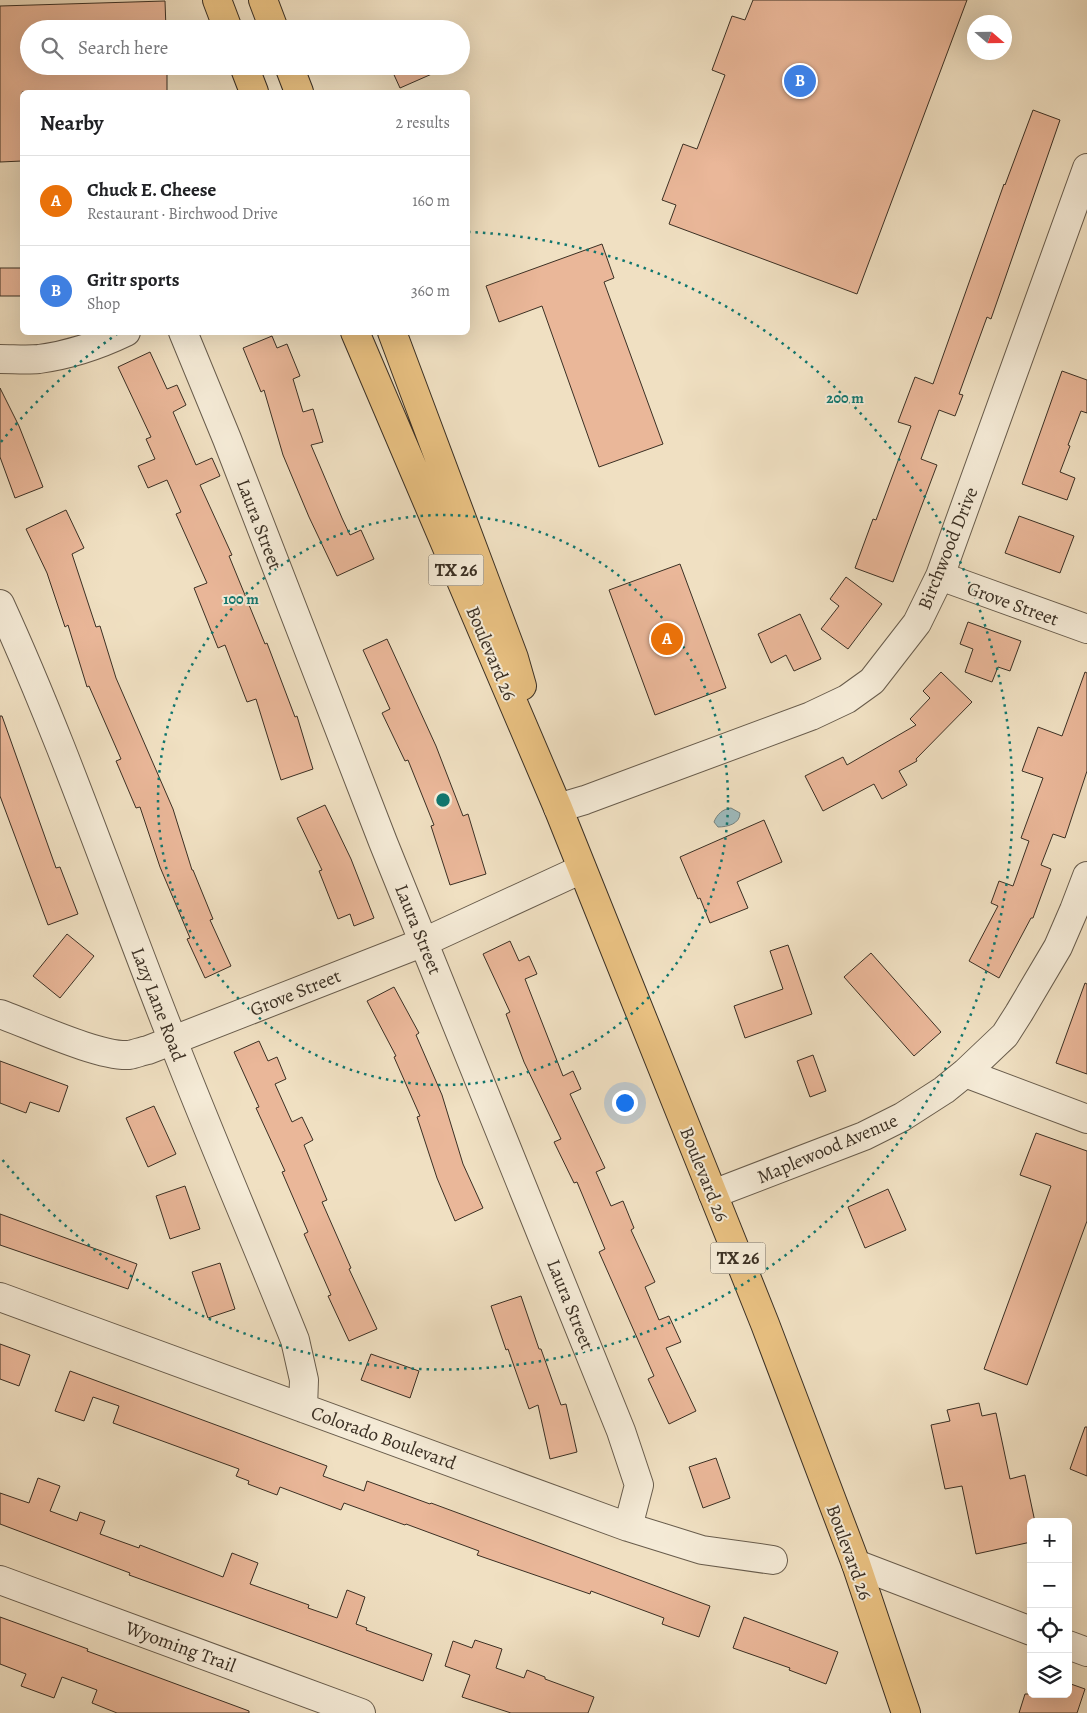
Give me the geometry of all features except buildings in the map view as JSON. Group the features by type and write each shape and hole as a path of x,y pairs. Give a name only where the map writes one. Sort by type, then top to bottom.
{"main road":[{"path":"217,0 225,20"},
{"path":"263,0 271,20"},
{"path":"247,75 253,90"},
{"path":"292,75 298,90"},
{"name":"Boulevard 26","path":"356,335 558,808 713,1194 856,1564 906,1713"},
{"name":"Boulevard 26","path":"393,335 514,658 558,808"}],"street":[{"name":"Birchwood Drive","path":"558,808 585,800 811,716 847,699 872,681 917,623 940,576 1087,168"},
{"path":"0,359 38,359 75,352 120,335"},
{"name":"Laura Street","path":"184,335 383,842 621,1431 638,1485 628,1527"},
{"name":"Grove Street","path":"940,576 1087,629"},
{"name":"Lazy Lane Road","path":"0,604 10,654 71,773 172,1041 295,1340 304,1380 303,1408"},
{"name":"Grove Street","path":"0,1014 77,1043 110,1053 129,1055 172,1041 424,942 582,869"},
{"name":"Maplewood Avenue","path":"713,1194 864,1136 902,1116 944,1090 965,1073 1005,1035 1019,1013 1058,947 1087,876"},
{"path":"965,1073 1087,1119"},
{"name":"Colorado Boulevard","path":"0,1297 628,1527 702,1550 773,1560"},
{"path":"856,1564 1027,1629"},
{"name":"Wyoming Trail","path":"0,1580 361,1713"}],"water":[{"path":"731,808 740,813 738,820 729,825 718,827 714,822 717,817 721,812"}],"place":[{"name":"Gritr sports","path":"800,81"},
{"name":"Chuck E. Cheese","path":"667,639"}]}
